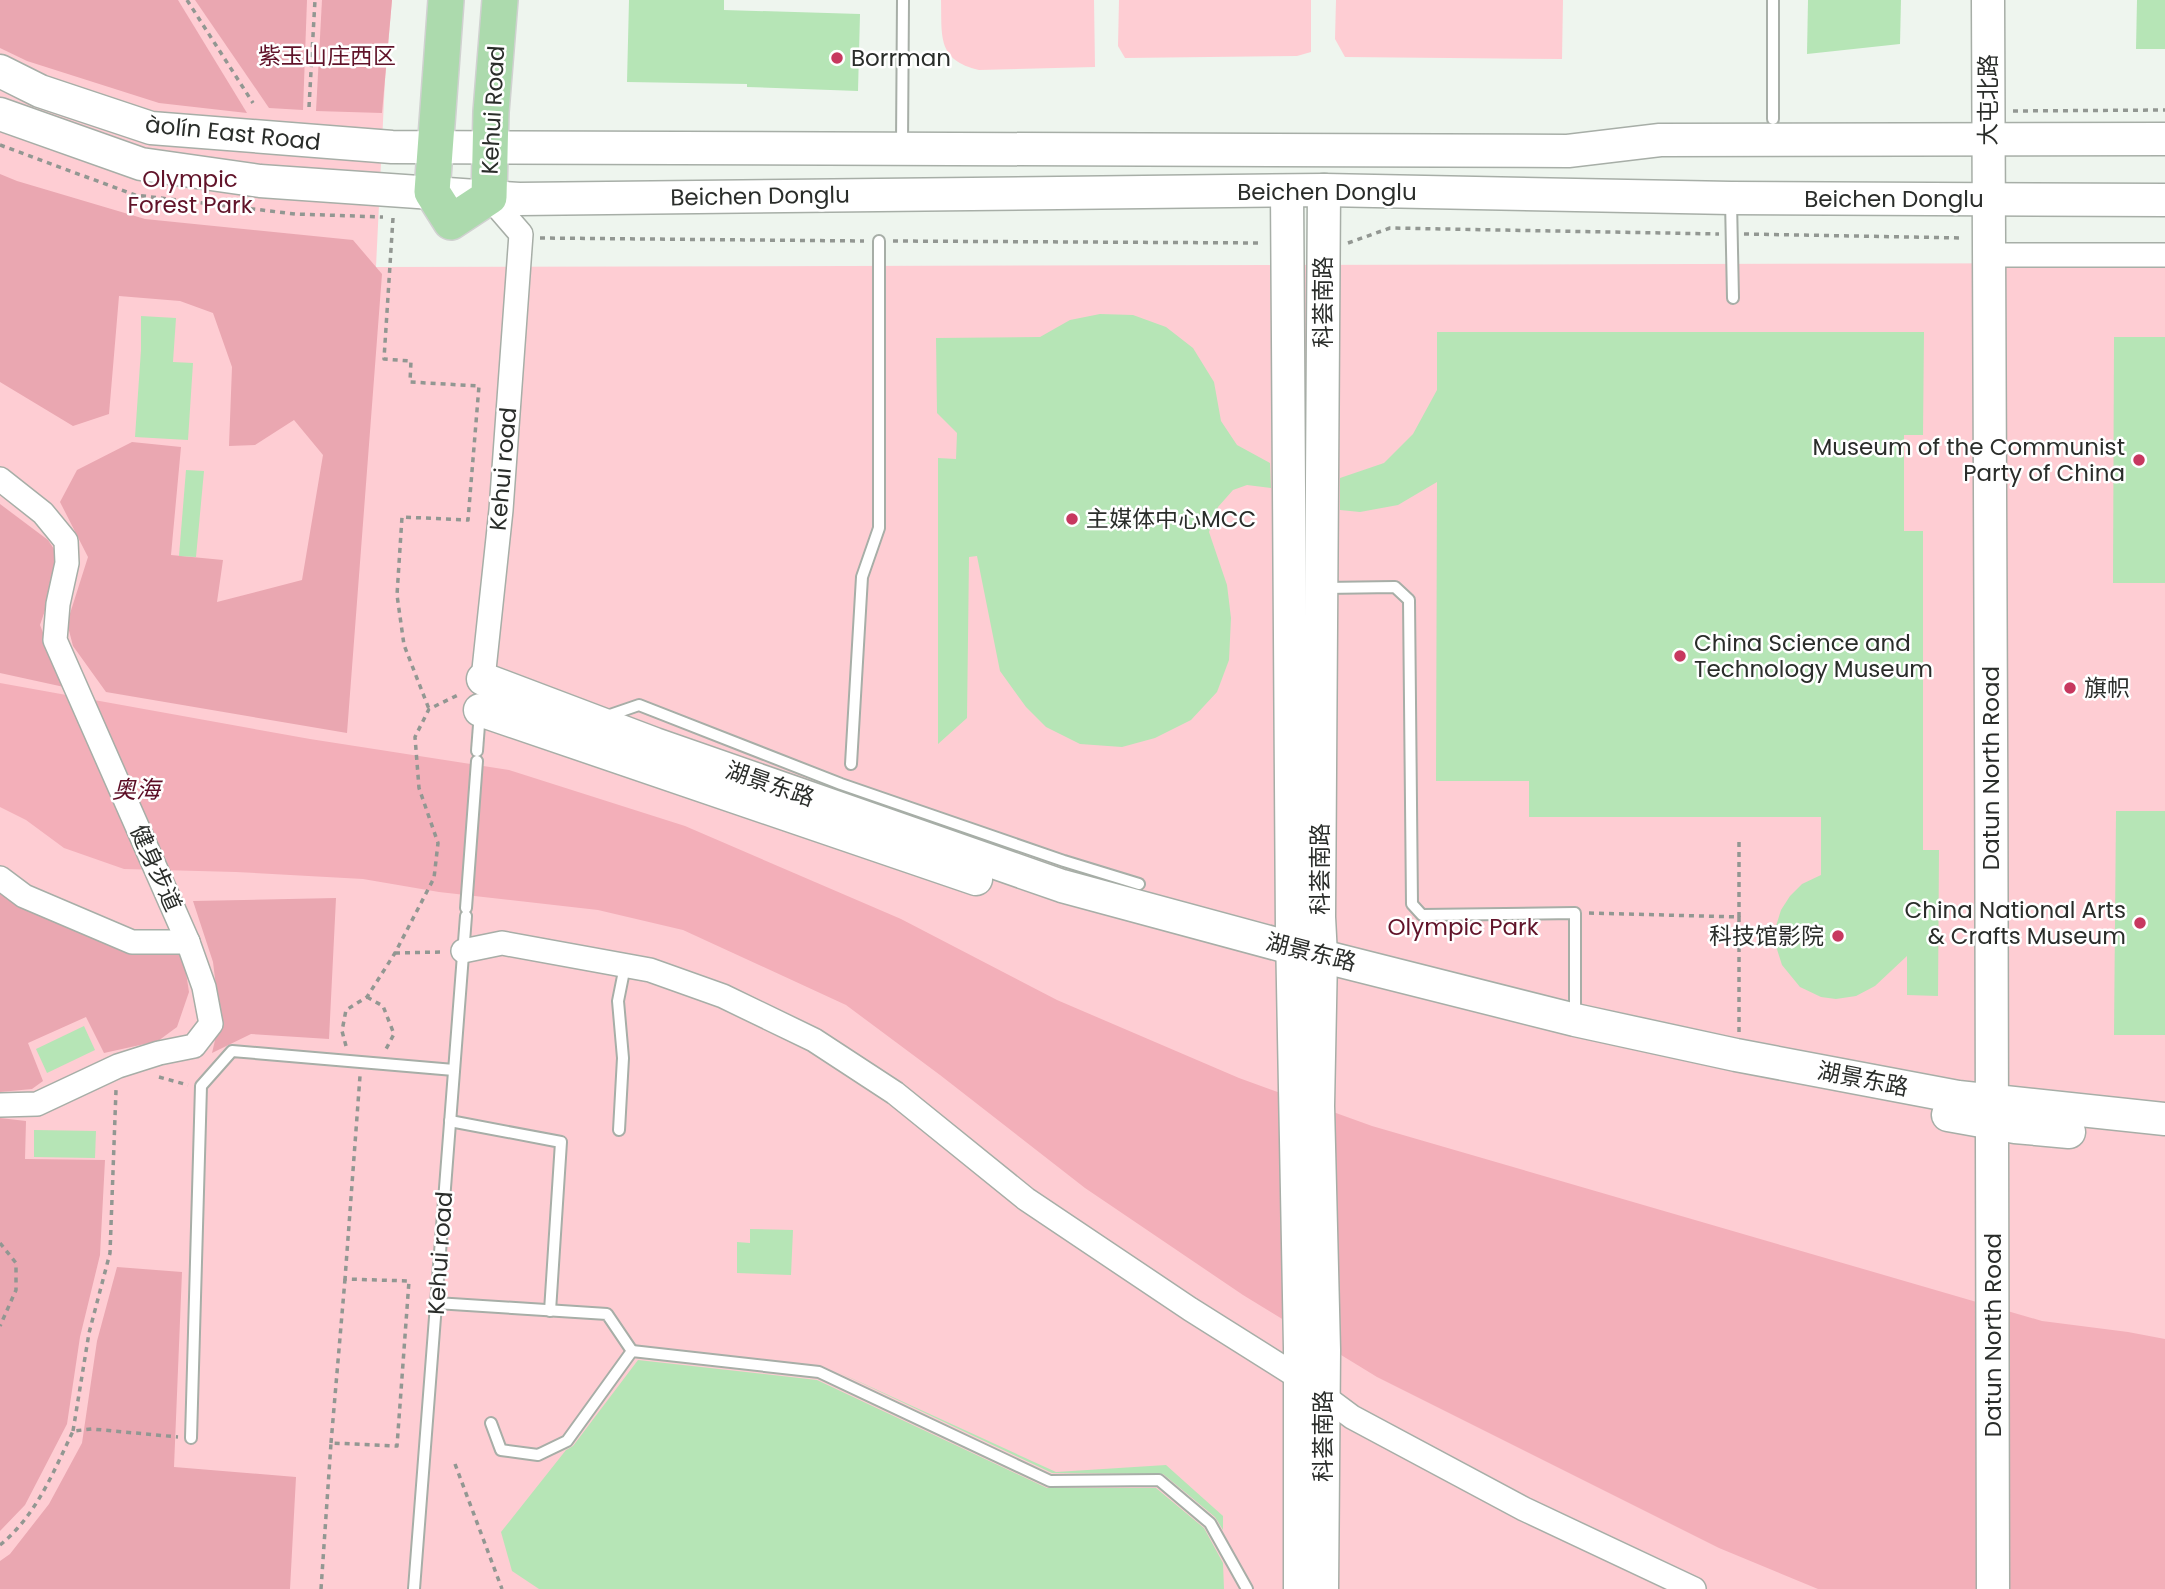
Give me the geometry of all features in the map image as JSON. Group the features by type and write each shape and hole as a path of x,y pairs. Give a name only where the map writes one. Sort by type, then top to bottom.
{"main road":[{"path":"432,192 446,0"},
{"name":"Kehui Road","path":"432,192 451,222 489,197 500,0"}],"street":[{"name":"大屯北路","path":"1987,199 1988,0"},
{"name":"àolín East Road","path":"0,71 40,91 151,128 316,142 490,148"},
{"name":"àolín East Road","path":"0,114 141,164 260,180 432,192"},
{"name":"Beichen Donglu","path":"490,148 1568,151 1660,141 2165,139"},
{"name":"Beichen Donglu","path":"489,197 1324,190 1731,198 2165,200"},
{"name":"科荟南路","path":"1307,962 1319,917 1324,190"},
{"name":"科荟南路","path":"1287,191 1307,962 1306,1104 1312,1388 1322,1589"},
{"name":"Kehui road","path":"482,694 501,510 521,234 489,197"},
{"name":"Datun North Road","path":"1987,199 1990,255 1993,1589"},
{"path":"1990,255 2165,255"},
{"name":"健身步道","path":"0,479 43,513 66,541 67,563 58,604 55,640 177,914 204,987 211,1024 194,1046 117,1066 37,1104 0,1105"},
{"name":"湖景东路","path":"482,694 572,723 1045,902 1736,1055 1958,1097 1992,1112 2165,1119"},
{"path":"0,878 24,896 132,942 188,942"},
{"path":"463,951 502,943 650,970 723,996 814,1040 895,1093 1026,1199 1352,1417 1524,1509 1694,1589"},
{"name":"湖景东路","path":"1307,962 1665,1060 2165,1140"},
{"name":"科荟南路","path":"1300,1589 1312,1388"}],"lane":[{"path":"902,150 903,0"},
{"path":"1773,0 1773,119"},
{"path":"1731,198 1733,298"},
{"path":"852,764 862,577 879,528 879,241"},
{"path":"1321,588 1395,587 1409,600 1412,904 1422,915 1575,913 1575,1020"},
{"name":"Kehui road","path":"414,1589 482,694"},
{"path":"572,723 639,705 841,784 1139,884"},
{"path":"619,1130 623,1058 618,1001 625,966"},
{"path":"191,1438 201,1086 232,1051 454,1070"},
{"path":"450,1121 561,1142 550,1311"},
{"path":"436,1303 607,1314 632,1351 819,1372 1051,1480 1159,1480 1210,1523 1247,1589"},
{"path":"491,1423 501,1450 538,1455 567,1441 632,1351"}],"path":[{"path":"187,0 253,103"},
{"path":"309,107 315,0"},
{"path":"0,145 135,195 295,214 404,218"},
{"path":"393,218 384,359 411,361 410,382 478,386 468,520 402,517 397,595 404,645 429,709"},
{"path":"1324,244 1349,243 1390,228 1966,238 1990,255"},
{"path":"521,234 544,240 1287,243"},
{"path":"321,1589 361,1064 346,1049 342,1031 346,1010 368,998 435,878 438,843 419,788 415,737 429,709 454,695 482,694"},
{"path":"1736,1055 1739,1031 1739,842"},
{"path":"1575,913 1739,917"},
{"path":"395,953 463,951"},
{"path":"361,1064 383,1054 394,1034 383,1006 368,998"},
{"path":"0,1545 28,1516 52,1475 73,1430 89,1333 110,1253 117,1066"},
{"path":"0,1243 16,1263 16,1290 0,1326"},
{"path":"331,1443 397,1446 409,1281 345,1279"},
{"path":"73,1430 92,1429 191,1438"},
{"path":"455,1464 502,1589"}],"green space":[{"name":"Olympic Park","path":"0,0 392,0 385,80 376,267 2165,263 2165,1589 0,1589"},
{"path":"0,0 178,0 247,113 159,103 27,61 0,48"},
{"path":"195,0 307,0 303,110 269,108"},
{"name":"紫玉山庄西区","path":"322,0 392,0 382,113 316,111"},
{"path":"941,0 1094,0 1095,67 979,70 965,66 955,60 945,45 941,25"},
{"path":"1119,0 1311,0 1311,52 1297,56 1125,58 1118,46"},
{"path":"1336,0 1563,0 1562,59 1345,57 1335,39"},
{"path":"0,174 145,219 353,240 382,274 347,733 106,692 73,646 67,623 88,557 60,502 77,470 132,442 181,447 171,555 223,560 217,602 302,580 323,455 294,420 255,445 229,446 232,367 213,313 180,301 119,296 109,414 73,426 0,382"},
{"path":"0,504 48,540 58,555 54,584 40,625 64,687 0,673"},
{"path":"0,887 183,953 189,992 177,1027 158,1041 104,1053 86,1017 28,1043 43,1081 32,1089 0,1092"},
{"path":"336,898 329,1039 251,1034 212,1053 220,1019 213,962 193,901"},
{"path":"0,1118 26,1121 25,1159 105,1160 100,1255 80,1337 67,1424 25,1505 0,1531"},
{"path":"117,1267 182,1272 174,1467 296,1477 290,1589 0,1589 0,1561 10,1554 49,1504 82,1443 97,1341"}],"water":[{"name":"奥海","path":"0,683 310,739 509,770 685,826 901,919 1057,1000 1239,1078 1372,1126 2042,1321 2165,1339 2165,1589 1818,1589 1719,1548 1377,1377 1243,1295 1085,1188 846,1005 683,930 598,910 439,892 363,879 124,869 64,848 26,820 0,807"}],"building":[{"path":"629,0 724,0 724,10 860,14 858,91 747,87 747,84 627,82"},
{"path":"1808,0 1901,0 1900,44 1807,54"},
{"path":"2137,0 2165,0 2165,49 2136,49"},
{"name":"主媒体中心MCC","path":"1100,314 1133,315 1166,327 1193,348 1214,382 1221,421 1237,445 1270,463 1271,488 1247,485 1233,490 1218,507 1209,532 1227,585 1231,618 1229,660 1217,692 1191,720 1155,738 1122,747 1080,744 1046,727 1026,707 1000,671 977,556 969,557 967,718 938,744 938,458 956,459 957,433 937,413 936,338 1040,337 1070,320"},
{"path":"141,316 176,318 173,362 193,363 188,440 135,437"},
{"name":"China Science and Technology Museum","path":"1437,332 1924,332 1923,435 1904,435 1904,531 1923,531 1923,850 1939,850 1938,996 1907,995 1907,956 1875,986 1856,996 1836,999 1821,997 1800,987 1782,965 1775,943 1776,926 1781,910 1790,896 1802,884 1821,875 1821,817 1529,817 1529,781 1436,781 1437,482 1398,505 1360,512 1340,510 1340,478 1384,463 1413,434 1437,390"},
{"name":"Museum of the Communist Party of China","path":"2114,337 2165,337 2165,583 2113,583"},
{"path":"186,470 204,471 196,557 179,556"},
{"name":"China National Arts & Crafts Museum","path":"2116,811 2165,811 2165,1035 2114,1035"},
{"path":"84,1026 95,1050 47,1073 36,1049"},
{"path":"34,1130 96,1131 95,1158 34,1157"},
{"path":"750,1229 793,1230 791,1275 737,1273 737,1242 750,1243"},
{"path":"638,1360 817,1380 1047,1488 1156,1488 1204,1528 1223,1563 1224,1589 539,1589 512,1571 501,1532 566,1450 573,1446"},
{"path":"836,1371 1056,1472 1166,1465 1223,1516 1223,1530 1215,1517 1163,1474 1052,1473"}],"place":[{"name":"Borrman","path":"837,58"},
{"name":"Museum of the Communist Party of China","path":"2139,460"},
{"name":"主媒体中心MCC","path":"1072,519"},
{"name":"China Science and Technology Museum","path":"1680,656"},
{"name":"旗帜","path":"2070,688"},
{"name":"China National Arts & Crafts Museum","path":"2140,923"},
{"name":"科技馆影院","path":"1838,936"}],"park label":[{"name":"Olympic Forest Park","path":"190,192"}]}
